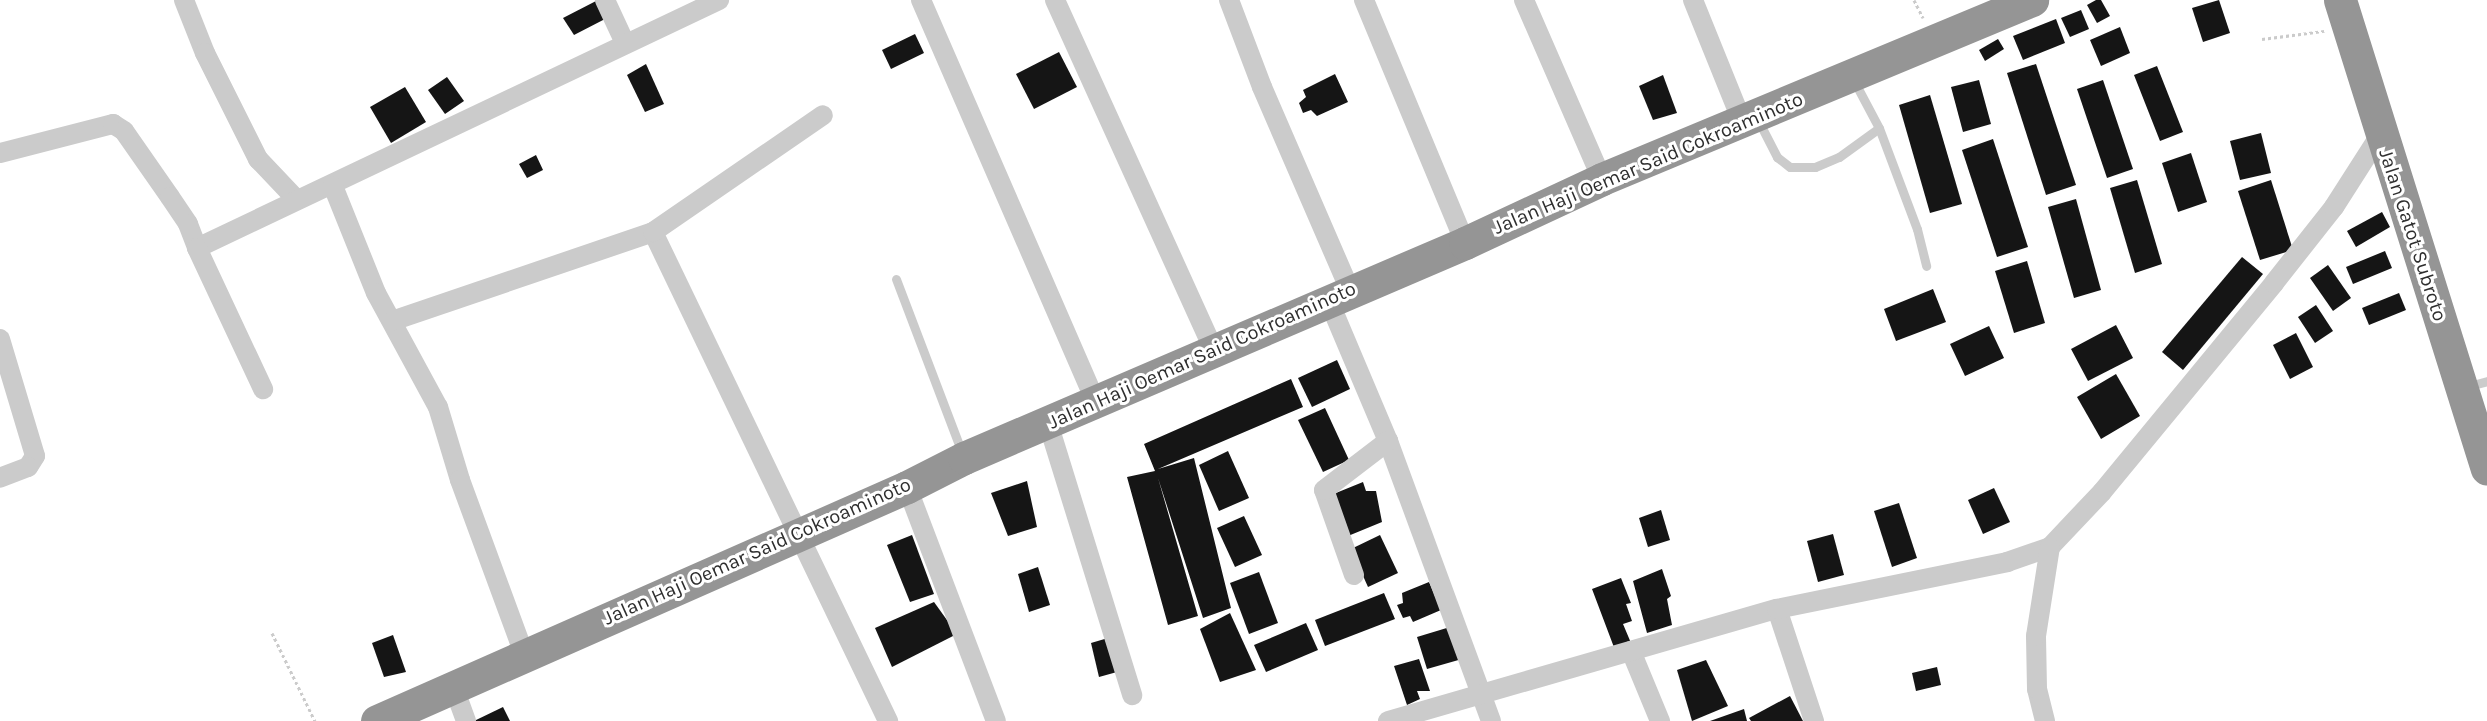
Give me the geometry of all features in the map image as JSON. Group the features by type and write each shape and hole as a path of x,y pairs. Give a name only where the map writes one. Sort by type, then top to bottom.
{"highway":[{"name":"Jalan Haji Oemar Said Cokroaminoto","path":"377,721 797,533 907,487 964,458 1339,295 1465,243 1602,179 2032,0"},
{"name":"Jalan Gatot Subroto","path":"2345,14 2380,135 2475,384 2487,469"}],"street":[{"path":"184,0 205,53 258,159 295,198"},
{"path":"605,0 626,43"},
{"path":"197,248 295,198 333,186 719,0"},
{"path":"921,0 1096,402"},
{"path":"1055,0 1214,351"},
{"path":"1229,0 1339,295 1388,441 1491,721"},
{"path":"1364,0 1465,243"},
{"path":"1524,0 1602,179"},
{"path":"1693,0 1749,118"},
{"path":"392,321 652,232 824,115"},
{"path":"0,153 113,124 124,132 188,224 263,388"},
{"path":"1388,721 1481,697 1777,609 2007,562 2050,547 2102,492 2274,283 2334,207 2380,135"},
{"path":"333,186 375,293 438,407 460,480 524,654"},
{"path":"652,232 888,721"},
{"path":"0,339 35,456 28,467 0,477"},
{"path":"1048,423 1132,695"},
{"path":"1354,575 1324,490 1388,441"},
{"path":"907,487 996,721"},
{"path":"2045,721 2037,689 2036,636 2050,547"},
{"path":"1777,609 1814,721"},
{"path":"1631,651 1660,721"},
{"path":"454,688 465,721"}],"lane":[{"path":"1851,76 1879,128 1917,229 1926,266"},
{"path":"1749,118 1777,157 1790,167 1815,167 1839,157 1879,128"},
{"path":"896,279 964,458"}],"path":[{"path":"2262,39 2345,14"},
{"path":"272,633 315,721"}],"building":[{"path":"2101,0 2110,16 2097,23 2087,5"},
{"path":"2219,0 2230,33 2203,42 2192,8"},
{"path":"596,1 605,19 574,35 563,18"},
{"path":"2081,10 2089,29 2070,37 2061,18"},
{"path":"2056,19 2065,43 2023,60 2013,36"},
{"path":"2120,27 2130,53 2101,66 2090,40"},
{"path":"915,34 924,53 891,69 882,50"},
{"path":"1998,39 2004,49 1985,61 1979,50"},
{"path":"1059,52 1077,87 1034,109 1016,74"},
{"path":"646,64 664,104 645,112 627,75"},
{"path":"2036,64 2076,185 2046,195 2007,73"},
{"path":"2157,66 2183,132 2160,141 2134,75"},
{"path":"1335,74 1348,102 1317,116 1311,110 1303,113 1299,103 1306,97 1303,90"},
{"path":"1663,75 1677,113 1653,120 1639,86"},
{"path":"447,77 464,101 445,114 428,90"},
{"path":"1979,80 1991,124 1963,132 1951,87"},
{"path":"2103,80 2133,169 2107,178 2077,89"},
{"path":"405,87 426,122 391,143 370,107"},
{"path":"1930,95 1962,204 1930,213 1899,105"},
{"path":"2261,133 2271,173 2240,180 2230,141"},
{"path":"1993,139 2028,247 1997,257 1962,150"},
{"path":"2191,153 2207,202 2178,212 2162,163"},
{"path":"536,155 543,170 527,178 519,164"},
{"path":"2137,180 2162,264 2135,273 2110,188"},
{"path":"2271,180 2293,250 2260,260 2238,191"},
{"path":"2076,199 2101,290 2074,298 2048,207"},
{"path":"2382,212 2390,227 2356,247 2347,231"},
{"path":"2385,251 2392,268 2353,284 2346,267"},
{"path":"2242,257 2263,274 2183,370 2162,352"},
{"path":"2027,261 2045,323 2014,333 1995,271"},
{"path":"2328,265 2351,298 2333,311 2310,278"},
{"path":"1933,289 1946,322 1896,341 1884,309"},
{"path":"2399,293 2406,310 2369,325 2362,308"},
{"path":"2316,305 2333,331 2315,343 2298,317"},
{"path":"2116,325 2133,358 2088,381 2071,349"},
{"path":"1989,326 2004,358 1965,376 1950,344"},
{"path":"2296,333 2313,367 2290,379 2273,345"},
{"path":"1337,360 1350,389 1312,407 1298,378"},
{"path":"2116,374 2140,416 2101,439 2077,397"},
{"path":"1291,379 1303,407 1158,469 1194,458 1231,608 1203,618 1158,478 1198,616 1168,625 1127,477 1155,471 1144,444"},
{"path":"1325,408 1349,460 1323,472 1298,420"},
{"path":"1228,451 1249,498 1219,511 1199,465"},
{"path":"1027,481 1037,527 1008,536 991,493"},
{"path":"1363,482 1366,491 1376,491 1382,522 1348,536 1331,495"},
{"path":"1994,488 2010,522 1983,534 1968,500"},
{"path":"1899,503 1917,558 1892,567 1874,511"},
{"path":"1661,510 1670,540 1648,547 1639,518"},
{"path":"1244,516 1262,555 1235,567 1217,528"},
{"path":"1833,534 1844,575 1818,582 1807,541"},
{"path":"912,535 934,594 910,602 887,545"},
{"path":"1380,535 1398,573 1368,587 1351,549"},
{"path":"1038,567 1050,605 1029,612 1018,574"},
{"path":"1662,569 1671,596 1667,599 1672,625 1647,633 1633,581"},
{"path":"1259,572 1278,623 1249,634 1230,583"},
{"path":"1621,578 1631,603 1626,604 1632,621 1623,624 1631,643 1615,650 1592,589"},
{"path":"1429,582 1441,610 1413,622 1410,616 1403,618 1397,605 1403,603 1402,593"},
{"path":"1384,593 1395,619 1325,646 1315,620"},
{"path":"934,602 957,634 892,667 875,628"},
{"path":"1230,613 1256,670 1220,682 1200,629"},
{"path":"1306,623 1318,650 1266,672 1254,645"},
{"path":"1450,627 1462,659 1427,669 1417,637"},
{"path":"393,635 406,672 384,677 372,643"},
{"path":"1108,638 1117,672 1099,677 1091,643"},
{"path":"1419,659 1430,691 1417,691 1420,699 1407,705 1394,666"},
{"path":"1706,660 1728,706 1692,721 1677,670"},
{"path":"1937,667 1941,685 1916,691 1912,673"},
{"path":"1790,696 1803,721 1751,721 1749,718"},
{"path":"503,707 510,721 474,721"},
{"path":"1744,709 1747,721 1710,721"}]}
